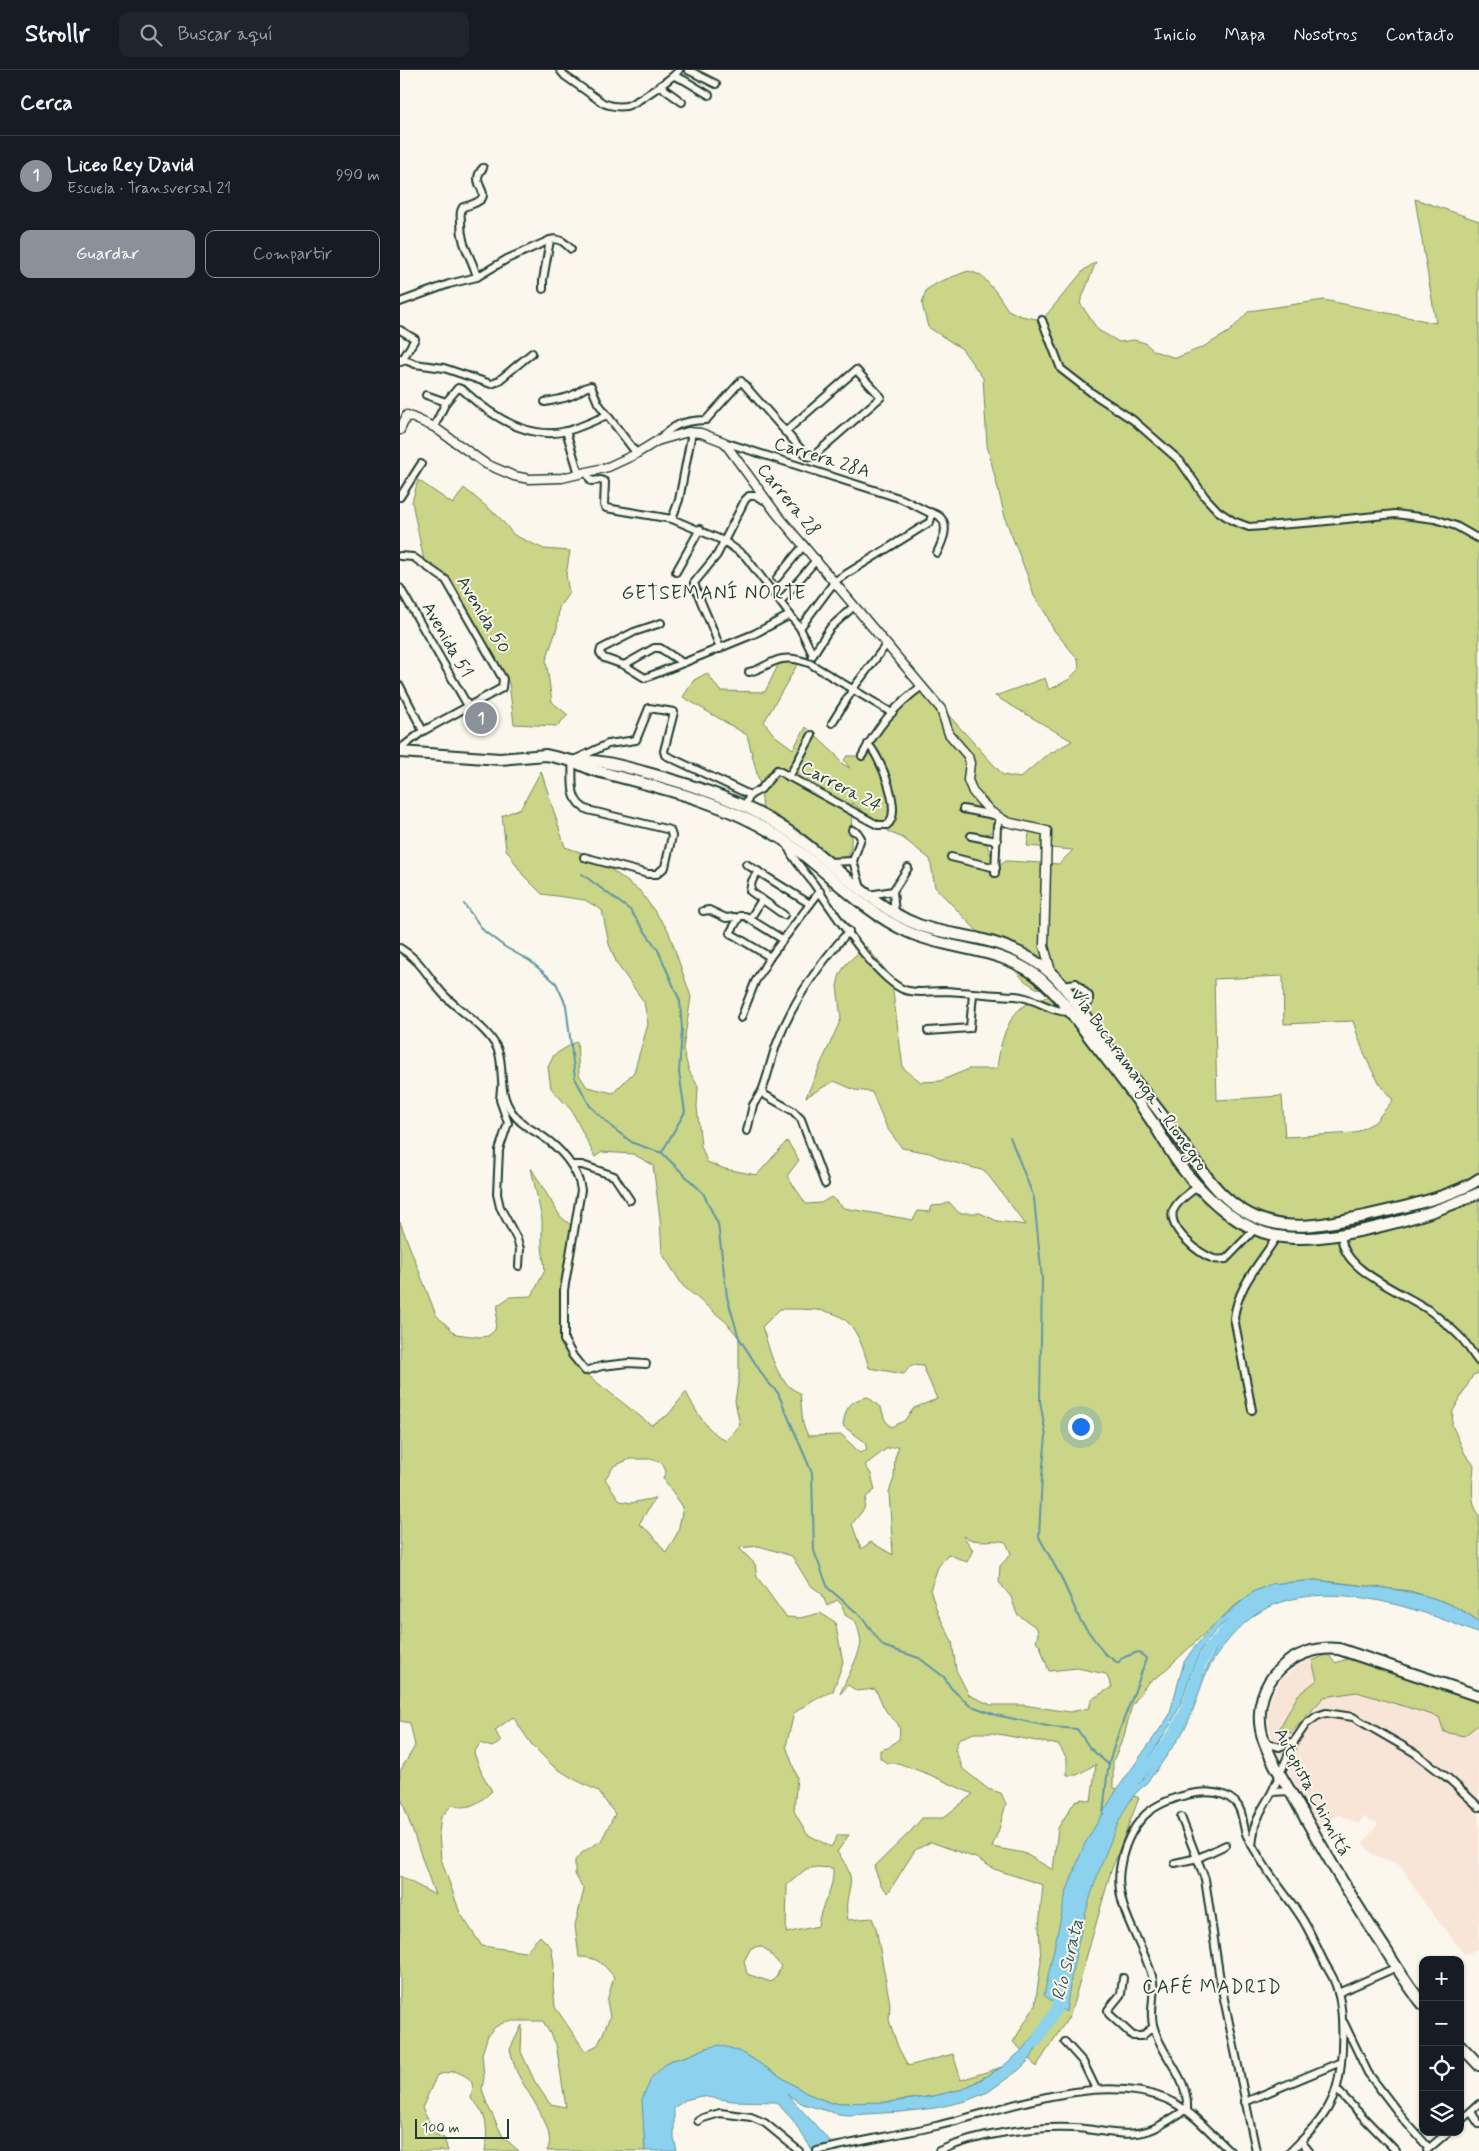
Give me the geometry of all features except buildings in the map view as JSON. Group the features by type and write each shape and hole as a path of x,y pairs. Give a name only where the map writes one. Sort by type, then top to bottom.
{"highway":[{"name":"Vía Bucaramanga - Rionegro","path":"400,750 500,759 546,755 572,761 593,770 739,814 788,843 846,891 888,922 930,941 1014,962 1037,976 1073,1010 1170,1126 1201,1172 1231,1203 1254,1216 1270,1222 1290,1225 1328,1224 1434,1198 1455,1191 1479,1179"},
{"name":"Vía Bucaramanga - Rionegro","path":"572,761 588,760 627,768 700,788 745,806 770,818 895,914 928,928 981,939 1033,960 1052,975 1062,986 1073,1010 1150,1118 1177,1160 1198,1186 1225,1212 1255,1229 1277,1236 1308,1238 1342,1235 1442,1208 1479,1193"},
{"name":"Autopista Chimitá","path":"1421,2001 1335,1870 1290,1791 1265,1742 1259,1717 1259,1706 1274,1675 1295,1656 1323,1647 1339,1649 1479,1696"},
{"path":"1461,2046 1479,2065"}],"street":[{"path":"560,70 565,76 610,106 628,105 660,86 679,70"},
{"path":"688,70 716,84"},
{"path":"674,76 709,95"},
{"path":"660,86 682,102"},
{"path":"477,277 472,261 462,241 460,216 463,207 480,203 482,199 483,194 477,179 483,168"},
{"path":"400,302 444,286 477,277 507,259 555,238 565,243 571,249"},
{"path":"543,289 542,280 550,240"},
{"path":"1042,320 1061,369 1092,393 1133,420 1180,461 1205,497 1218,511 1233,521 1248,526 1318,522 1395,514 1435,519 1456,526 1479,539"},
{"path":"400,330 415,339 401,360 444,368 491,384 498,382 532,353"},
{"path":"701,433 706,420 741,381 785,432 808,456 812,457 881,397 856,370 785,432"},
{"path":"545,402 564,399 585,387 591,386 598,403 637,454"},
{"path":"434,427 446,402 456,389 460,388 483,408 514,426 546,432 566,431 607,415"},
{"path":"426,395 446,402"},
{"path":"400,430 404,413 434,427 486,464 514,476 541,479 587,473 611,466 637,454 657,441 671,427 682,423 706,420"},
{"path":"566,431 579,474"},
{"path":"657,441 692,432 701,433 724,442"},
{"path":"674,517 687,463 692,432"},
{"name":"Carrera 28A","path":"724,442 910,502 930,512"},
{"name":"Carrera 28","path":"724,442 768,502 886,645 941,708 949,734 968,756 970,763 968,780 973,792 998,817 1017,825 1047,831 1044,946"},
{"path":"400,497 414,479 421,464"},
{"path":"587,473 591,480 605,482 604,505 606,508 674,517 724,541 745,556 800,628 813,655"},
{"path":"720,649 710,620 701,605 694,583 709,567 745,500 749,496 756,496 768,502"},
{"path":"930,512 941,518 945,525 944,539 937,553"},
{"path":"800,628 834,582 930,522 932,514 930,512"},
{"path":"676,572 700,529"},
{"path":"777,578 804,545"},
{"name":"Avenida 50","path":"400,556 413,557 446,580 504,680 502,688 468,706"},
{"path":"781,601 817,560"},
{"name":"Avenida 51","path":"400,588 468,706"},
{"path":"809,663 830,628 854,606"},
{"path":"661,623 634,632 601,649 600,653 604,658 624,665 645,678 720,649 790,615"},
{"path":"832,723 853,690 886,645"},
{"path":"624,665 654,648 660,648 683,664"},
{"path":"749,672 760,670 781,658 792,658 809,663 892,713"},
{"path":"400,686 423,731"},
{"path":"862,756 868,744 892,713 922,686"},
{"path":"400,750 423,731 468,706"},
{"path":"584,857 657,874 665,867 672,832 667,828 581,807 575,801 572,794 572,761 608,744 636,740 649,708 671,710 674,712 664,751 665,755 750,795 745,806"},
{"path":"789,777 812,735"},
{"name":"Carrera 24","path":"750,795 756,793 766,784 774,771 777,770 872,822 884,826 891,821 894,806 879,760 875,751 868,744"},
{"path":"951,857 995,870 998,817 963,809"},
{"path":"852,830 858,832 861,838 853,862 865,891 893,891"},
{"path":"971,836 997,841"},
{"path":"788,843 790,853 805,870 848,931 887,978 903,990 918,993 941,991 1029,998 1061,1012 1073,1010 1089,1002 1089,996 1076,984 1069,983 1062,986"},
{"path":"828,861 853,862"},
{"path":"746,864 810,904"},
{"path":"895,914 893,891 908,868"},
{"path":"758,871 752,881 750,891 784,915"},
{"path":"741,1018 755,982 770,957 820,891"},
{"path":"750,918 761,900"},
{"path":"703,911 709,910 726,918 735,917 738,919"},
{"path":"770,957 730,933 738,919 742,915 750,918 782,939"},
{"path":"747,1131 753,1105 762,1091 776,1045 795,1004 819,966 848,931"},
{"path":"1033,960 1041,955 1044,946"},
{"path":"1044,946 1052,975"},
{"path":"400,948 421,964 443,994 479,1026 498,1052 501,1087 500,1100 508,1123 499,1150 497,1194 500,1207 517,1239 520,1249 519,1266"},
{"path":"928,1031 970,1028 973,994"},
{"path":"501,1087 511,1112 523,1124 545,1138 572,1165 579,1178 580,1190 564,1290 564,1340 573,1356 585,1371 611,1365 646,1364"},
{"path":"762,1091 764,1095 793,1111 801,1119 825,1184"},
{"path":"572,1165 582,1165 614,1176 630,1200"},
{"path":"1198,1186 1175,1207 1172,1222 1184,1238 1204,1254 1216,1260 1226,1259 1255,1229"},
{"path":"1342,1235 1341,1244 1345,1252 1360,1268 1373,1278 1416,1301 1434,1314 1464,1340 1479,1362"},
{"path":"1252,1410 1234,1318 1235,1306 1253,1269 1277,1236"},
{"path":"1252,1845 1255,1824 1272,1792 1295,1740 1306,1724 1317,1716 1335,1713 1353,1717 1428,1762 1479,1807"},
{"path":"1265,1742 1279,1747 1288,1745 1295,1740"},
{"path":"1272,1792 1290,1791"},
{"path":"1187,2110 1184,2086 1153,2027 1153,1979 1121,1896 1120,1869 1130,1835 1146,1814 1185,1795 1210,1793 1223,1795 1234,1802 1239,1808 1246,1835 1301,1916 1333,1978 1338,1993 1343,2020 1341,2062 1336,2089 1329,2106 1292,2151"},
{"path":"1181,1817 1205,1879 1220,1980 1256,2151"},
{"path":"1175,1863 1198,1858 1226,1845"},
{"path":"1338,1993 1397,1967"},
{"path":"1123,1978 1121,1994 1108,2010 1109,2014 1133,2036 1142,2036 1153,2027"},
{"path":"1343,2020 1368,2073 1427,2150 1443,2136"},
{"path":"1064,2042 1083,2062 1096,2089"},
{"path":"1245,2102 1341,2062"},
{"path":"818,2151 928,2128 1039,2100 1096,2089 1133,2090 1165,2098 1187,2110 1230,2151"},
{"path":"1336,2089 1396,2151"},
{"path":"1464,2118 1479,2104"},
{"path":"939,2151 962,2142 1013,2131 1075,2128 1123,2134 1139,2133 1151,2130 1187,2110"},
{"path":"1471,2112 1479,2124"},
{"path":"698,2121 720,2113 751,2117 765,2123 799,2151"},
{"path":"1301,2141 1309,2151"},
{"path":"962,2142 965,2151"}],"shaded area":[{"path":"1316,1657 1363,1668 1479,1708 1479,1949 1464,1954 1424,1903 1400,1865 1372,1854 1363,1843 1378,1824 1364,1817 1358,1824 1339,1815 1321,1830 1274,1746 1267,1716 1271,1696 1281,1679 1298,1665"}],"green space":[{"path":"1415,199 1479,221 1479,1373 1473,1375 1453,1411 1452,1425 1465,1454 1474,1465 1473,1497 1479,1514 1479,1622 1469,1614 1442,1601 1410,1591 1316,1580 1272,1584 1253,1592 1232,1608 1160,1675 1147,1684 1132,1705 1124,1736 1113,1761 1113,1787 1139,1798 1111,1871 1070,2015 1036,2067 1027,2055 1013,2042 1035,2006 1041,1962 1039,1927 1043,1885 994,1869 976,1858 931,1842 915,1850 888,1893 881,1885 874,1867 922,1818 943,1818 973,1794 928,1774 898,1763 887,1763 880,1758 880,1750 888,1748 899,1739 900,1733 897,1722 886,1711 875,1689 857,1691 848,1685 840,1694 860,1647 861,1639 856,1622 845,1615 842,1605 837,1600 827,1606 822,1594 809,1584 792,1556 759,1546 739,1548 755,1564 757,1577 786,1617 800,1618 820,1613 835,1622 843,1662 833,1691 813,1700 794,1713 786,1746 797,1777 794,1811 807,1834 831,1847 838,1835 849,1835 837,1852 849,1873 848,1920 872,1918 876,1928 890,2004 889,2020 898,2047 908,2066 953,2054 961,2080 1002,2067 963,2089 934,2096 879,2103 831,2103 806,2093 745,2054 706,2048 688,2056 669,2061 644,2128 645,2151 547,2151 549,2143 545,2122 517,2072 510,2049 522,2025 521,2052 535,2082 550,2104 566,2107 556,2044 543,2021 507,2021 495,2027 488,2035 482,2054 484,2077 482,2089 503,2137 519,2151 485,2151 486,2122 481,2110 471,2099 473,2088 471,2081 455,2071 437,2075 422,2108 435,2134 444,2138 448,2151 400,2151 400,1876 435,1895 400,1795 400,1771 415,1746 410,1723 400,1721 400,1222 436,1315 456,1334 479,1337 488,1336 495,1330 498,1305 510,1297 532,1296 545,1270 542,1246 542,1219 531,1168 560,1216 574,1228 567,1268 564,1340 580,1366 590,1377 651,1425 668,1415 686,1392 707,1426 719,1437 726,1441 740,1425 735,1401 739,1377 739,1338 726,1322 683,1286 662,1253 660,1218 653,1165 633,1154 602,1152 595,1157 572,1111 551,1088 548,1067 554,1055 577,1041 579,1075 587,1087 613,1093 634,1072 648,1024 644,1002 617,964 609,944 602,910 585,900 542,894 523,875 506,849 502,816 521,808 541,771 565,847 586,854 640,891 668,930 691,997 683,1049 689,1071 698,1086 697,1107 701,1146 707,1162 725,1169 757,1175 787,1141 799,1160 787,1176 806,1204 821,1203 831,1197 844,1208 913,1220 918,1211 930,1212 932,1206 943,1205 949,1202 959,1213 980,1213 997,1221 1026,1225 985,1171 945,1160 930,1153 902,1148 887,1128 872,1092 855,1090 834,1081 806,1097 841,1019 837,986 840,974 846,964 866,946 891,977 903,1068 921,1082 940,1081 969,1069 997,1069 1004,1036 1015,1014 1025,1005 1064,990 1036,988 1025,981 935,887 930,859 903,838 891,833 852,803 851,847 843,872 831,890 815,864 742,819 590,771 600,763 763,811 761,789 747,735 683,697 694,680 707,673 720,691 765,692 781,659 800,660 764,722 774,735 793,749 806,727 836,755 841,763 850,768 844,760 847,756 862,756 878,728 922,686 1003,775 1020,778 1044,757 1072,741 995,696 1045,678 1049,690 1068,680 1079,669 1078,659 1053,629 1034,596 1006,521 987,445 983,378 962,349 928,327 922,304 926,290 939,282 968,271 981,275 1008,310 1021,316 1042,320 1084,270 1096,262 1080,303 1098,330 1119,342 1134,340 1145,343 1154,351 1176,358 1203,347 1229,332 1249,311 1324,300 1436,323","holes":["1017,823 1030,828 1027,846 1073,850 1059,864 1006,861 995,869 983,835","1283,976 1284,1024 1353,1021 1373,1073 1393,1100 1375,1122 1355,1133 1285,1137 1282,1096 1217,1100 1214,979","780,1309 829,1312 840,1316 849,1323 863,1349 869,1368 904,1374 911,1365 923,1366 937,1399 914,1408 904,1421 891,1427 885,1420 881,1408 868,1397 857,1400 847,1410 843,1426 865,1442 867,1450 860,1453 842,1435 808,1436 803,1424 800,1393 785,1382 771,1356 762,1327","899,1446 895,1458 894,1478 889,1492 893,1555 871,1542 861,1549 852,1524 864,1509 866,1497 875,1490 871,1474 865,1465 886,1449","630,1459 651,1459 662,1463 666,1471 663,1478 683,1507 678,1532 666,1553 652,1534 639,1524 655,1498 631,1503 620,1501 605,1479 614,1466","963,1536 979,1541 1006,1542 1011,1554 1000,1566 999,1582 1011,1597 1017,1614 1037,1628 1036,1641 1040,1646 1049,1671 1077,1668 1106,1674 1112,1687 1092,1699 1089,1708 1070,1712 1023,1705 991,1705 969,1695 956,1670 952,1641 938,1614 930,1590 938,1567 948,1554 967,1562 973,1550","513,1717 532,1745 553,1766 598,1791 615,1814 601,1841 583,1852 575,1860 575,1874 584,1890 575,1925 579,1957 591,1958 599,1962 614,1977 607,2001 610,2017 598,2045 585,2051 555,2007 553,1986 554,1963 551,1947 540,1936 525,1952 482,1946 460,1913 441,1859 439,1833 441,1817 452,1805 458,1807 469,1806 479,1802 492,1791 482,1774 474,1753 480,1743 492,1747 501,1742 495,1730","974,1733 992,1733 1059,1745 1067,1759 1067,1775 1077,1775 1096,1764 1091,1801 1082,1799 1075,1801 1058,1828 1053,1870 1024,1853 992,1847 1006,1804 1001,1793 988,1789 963,1769 955,1749 959,1739","817,1867 833,1868 832,1883 821,1911 818,1926 786,1933 787,1885 806,1869","760,1946 767,1950 781,1966 777,1976 771,1982 747,1974 744,1961 751,1948"]},
{"path":"418,480 453,504 464,488 499,517 514,535 544,549 570,551 566,575 569,593 559,607 557,628 546,660 552,702 568,715 557,726 514,724 509,683 448,580 424,561 412,502"},
{"path":"1328,1654 1335,1663 1354,1657 1479,1700 1479,1724 1464,1736 1444,1732 1439,1717 1357,1692 1324,1697 1291,1733 1278,1731 1298,1695 1317,1680 1312,1661"}],"water":[{"path":"1316,1580 1380,1587 1422,1595 1442,1601 1461,1610 1479,1622 1479,1634 1427,1614 1397,1605 1337,1595 1308,1596 1280,1603 1255,1615 1243,1624 1214,1659 1181,1735 1145,1785 1131,1799 1119,1821 1103,1859 1089,1901 1073,1967 1066,2012 1044,1995 1066,1893 1084,1845 1116,1791 1169,1716 1184,1662 1217,1622 1253,1592 1271,1584","holes":["1274,1596 1246,1615 1216,1649 1200,1681 1185,1722 1170,1746 1139,1784 1137,1775 1174,1718 1195,1663 1211,1636 1240,1612"]},
{"path":"1058,2006 1031,2058 1019,2070 988,2092 966,2101 935,2108 849,2115 838,2114 803,2104 787,2094 839,2151 813,2151 792,2119 776,2102 732,2101 701,2096 685,2100 674,2108 674,2139 677,2151 645,2151 642,2099 652,2077 669,2061 688,2056 706,2048 720,2045 745,2054 806,2093 831,2103 891,2102 934,2096 963,2089 1002,2067 1020,2052"}],"waterway":[{"path":"582,874 630,910 658,950 680,1001 682,1030 679,1072 685,1112 662,1152"},
{"path":"464,904 484,931 505,947 530,961 556,983 566,1005 575,1078 590,1106 614,1129 633,1143 662,1153 703,1193 718,1224 727,1297 739,1338 766,1380 778,1393 812,1473 814,1551 828,1588 862,1617 883,1646 919,1658 944,1677 951,1688 969,1705 996,1715 1052,1727 1077,1729 1090,1748 1109,1765"},
{"path":"1010,1137 1034,1198 1042,1278 1040,1401 1046,1436 1039,1537 1061,1577 1080,1620 1104,1653 1118,1663 1122,1658 1138,1652 1146,1658 1109,1764 1103,1814"},
{"path":"1129,1788 1173,1734 1186,1710 1200,1665 1209,1649 1234,1621 1272,1596 1282,1593"},
{"name":"Río Surata","path":"1036,2042 1056,2010 1061,1992"}],"place":[{"name":"Liceo Rey David","path":"481,718"}],"district":[{"name":"GETSEMANÍ NORTE","path":"714,593"},
{"name":"CAFÉ MADRID","path":"1212,1987"}]}
